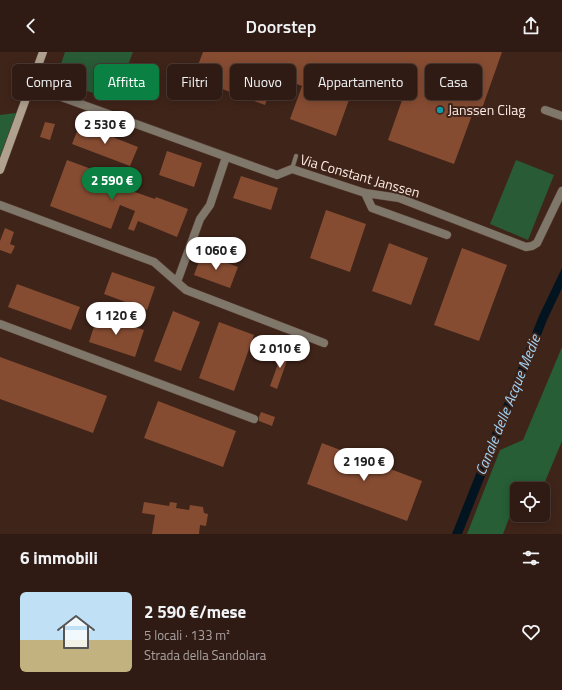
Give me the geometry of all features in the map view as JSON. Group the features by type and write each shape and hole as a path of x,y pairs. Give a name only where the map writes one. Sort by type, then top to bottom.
{"main road":[{"path":"39,64 43,52"},
{"path":"0,170 26,100"}],"street":[{"name":"Via Constant Janssen","path":"70,100 277,175 292,169 365,193 399,198 526,247 537,243 562,191"},
{"path":"545,110 562,116"},
{"path":"177,282 200,219 210,205 226,156"},
{"path":"365,193 372,208 447,235"},
{"path":"0,205 154,262 186,290 324,342"},
{"path":"0,324 254,419"}],"lane":[{"path":"292,169 296,156"}],"green space":[{"path":"65,52 133,52 128,64 94,64 94,93 86,91 86,64 61,64"},
{"path":"16,113 0,157 0,115"},
{"path":"516,160 554,175 528,240 490,224"},
{"path":"562,347 562,441 545,482 510,482 510,516 503,534 467,534 500,450 523,440"}],"water":[{"name":"Canale delle Acque Medie","path":"562,268 562,288 547,320 462,534 452,534 539,316"}],"building":[{"path":"203,52 502,52 479,117 472,115 454,164 388,140 402,100 417,100 417,64 304,64 304,100 349,100 336,136 290,119 302,86 296,84 296,64 230,64 230,92 222,89 222,64 198,64"},
{"path":"252,100 267,100 265,105"},
{"path":"45,122 55,124 50,140 40,137"},
{"path":"80,124 138,147 130,166 72,144"},
{"path":"167,151 202,163 194,187 159,175"},
{"path":"67,160 129,183 126,189 155,199 156,197 188,209 177,237 138,221 134,231 128,229 135,211 120,205 111,229 50,206"},
{"path":"241,176 278,188 271,210 233,198"},
{"path":"326,210 366,224 350,272 310,258"},
{"path":"5,228 14,232 10,244 15,246 11,254 0,250 0,241"},
{"path":"389,243 428,258 411,305 372,291"},
{"path":"462,248 507,265 479,341 434,325"},
{"path":"202,253 238,267 230,288 194,275"},
{"path":"112,272 155,287 147,310 104,294"},
{"path":"17,284 80,307 71,330 8,307"},
{"path":"173,311 200,322 181,371 154,361"},
{"path":"98,314 144,330 135,357 89,342"},
{"path":"219,322 254,335 234,391 199,378"},
{"path":"283,350 290,352 277,389 270,386"},
{"path":"0,357 107,396 93,433 0,399"},
{"path":"158,401 236,431 223,467 144,438"},
{"path":"261,412 275,417 272,426 259,421"},
{"path":"322,443 422,481 407,521 307,484"},
{"path":"144,502 169,506 170,502 177,503 176,508 189,510 190,505 203,507 204,513 208,514 206,526 200,525 199,534 152,534 155,515 142,513"}],"place":[{"name":"Janssen Cilag","path":"440,110"}]}
